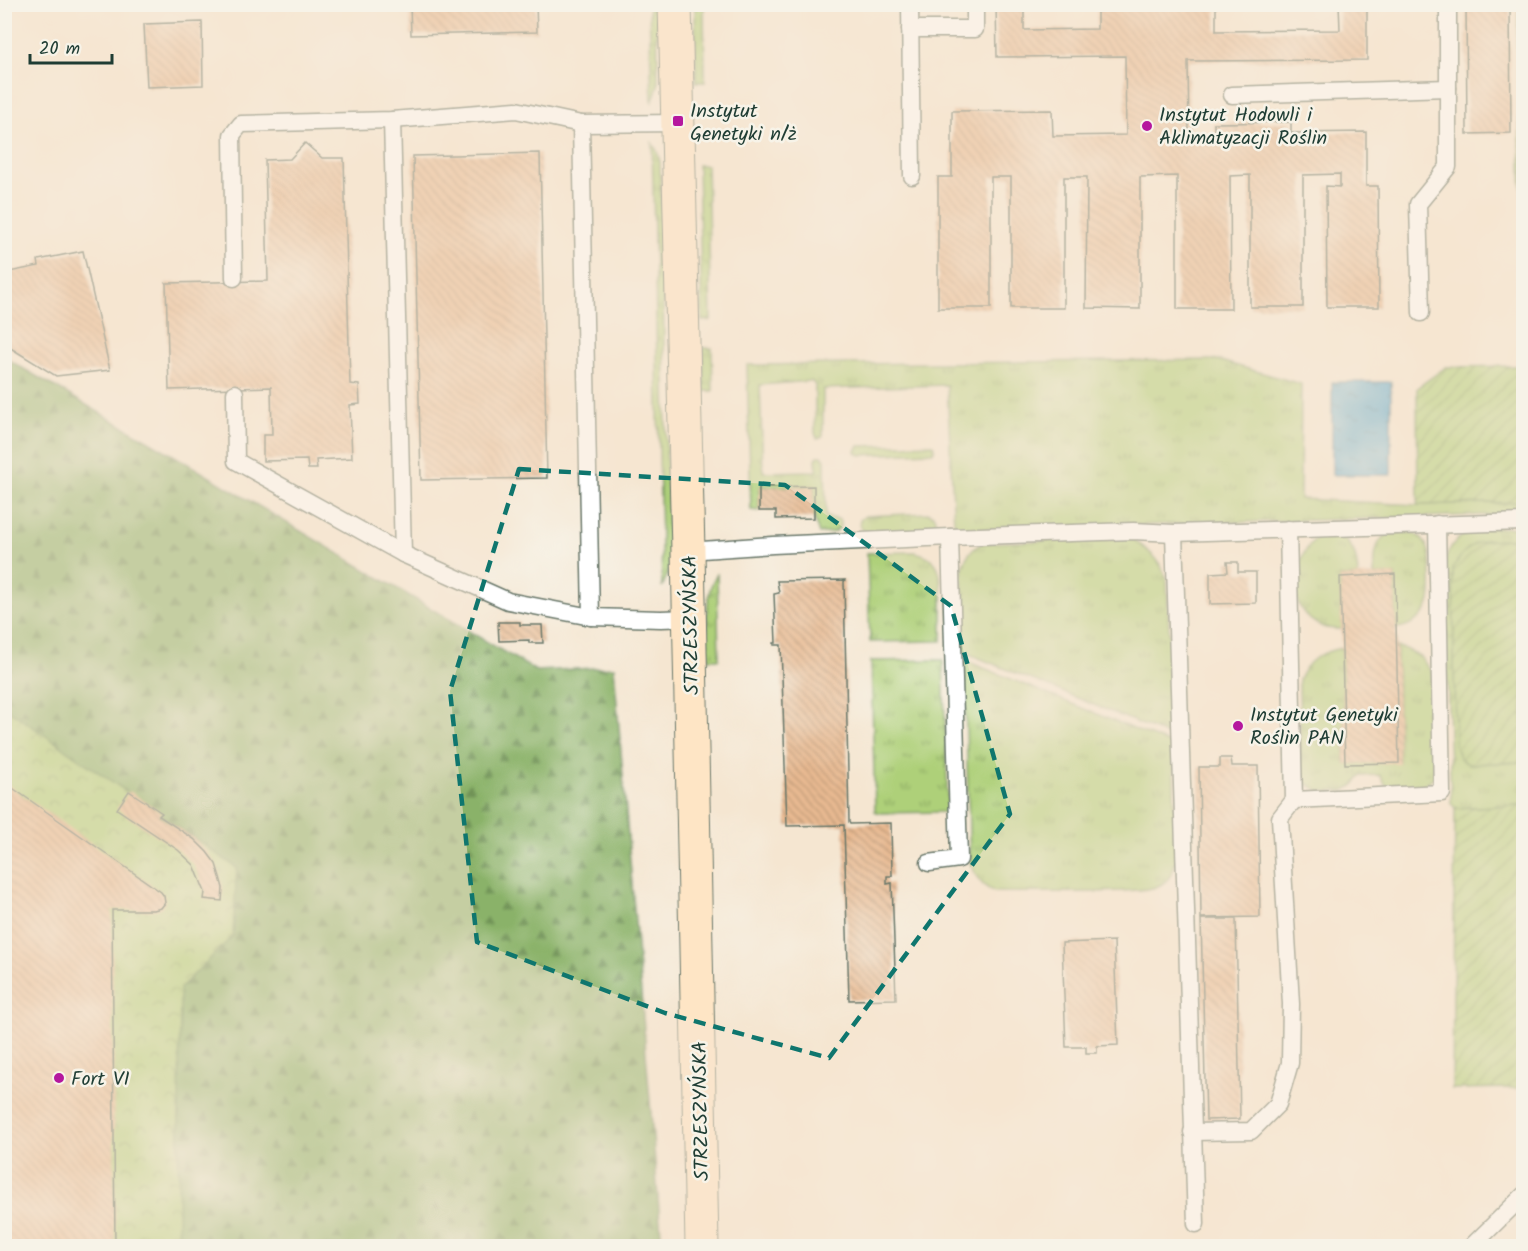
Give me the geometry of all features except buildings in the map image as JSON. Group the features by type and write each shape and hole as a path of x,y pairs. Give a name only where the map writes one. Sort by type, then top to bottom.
{"street":[{"name":"STRZESZYŃSKA","path":"675,4 702,1246"}],"lane":[{"path":"910,4 912,176"},
{"path":"910,29 975,29 975,4"},
{"path":"1421,313 1419,204 1448,167 1448,4"},
{"path":"1232,95 1448,88"},
{"path":"234,279 232,135 241,124 392,120 516,110 581,124 678,123"},
{"path":"392,120 403,555"},
{"path":"581,124 591,617"},
{"path":"235,393 236,461 403,555 508,601 591,617 690,618"},
{"path":"688,551 950,537 1133,531 1174,533 1524,522"},
{"path":"1294,800 1442,793 1437,524"},
{"path":"1192,1132 1251,1131 1278,1104 1290,1064 1291,1004 1280,818 1294,800 1288,530"},
{"path":"1174,533 1196,1224"},
{"path":"929,863 959,860 950,537"},
{"path":"1472,1246 1524,1195"}],"highlighted area":[{"path":"519,469 785,485 951,606 1010,814 829,1058 665,1013 477,942 450,691"}],"green space":[{"path":"649,5 657,5 658,86 652,103"},
{"path":"695,5 704,5 705,82 696,82"},
{"path":"1519,5 1524,5 1524,196 1522,196 1517,40"},
{"path":"652,143 660,162 669,565 662,587"},
{"path":"698,165 707,165 711,320 702,321"},
{"path":"703,348 712,348 713,391 704,391"},
{"path":"5,358 536,671 614,667 662,1246 115,1246 5,782"},
{"path":"1217,360 1301,384 1300,499 1418,505 1523,502 1523,514 961,530 954,524 947,385 823,389 823,436 817,438 815,433 815,385 811,381 760,385 763,472 817,471 816,459 822,456 825,459 826,517 838,519 840,527 834,532 819,534 814,518 814,486 759,487 759,511 751,510 747,365"},
{"path":"1523,366 1523,502 1418,505 1417,388 1446,367"},
{"path":"933,444 935,447 932,452 860,455 856,451 859,446"},
{"path":"929,513 935,516 936,520 931,531 865,532 860,527 860,520 865,516"},
{"path":"1523,527 1523,539 1485,540 1469,764 1523,762 1523,805 1455,808 1451,803 1444,568 1448,553 1454,543 1463,536 1485,529"},
{"path":"1412,532 1419,536 1429,551 1431,597 1426,611 1418,619 1396,628 1395,575 1374,575 1376,550 1381,539 1386,535"},
{"path":"1336,534 1351,546 1357,563 1358,576 1340,577 1342,629 1330,629 1310,619 1301,609 1296,597 1295,584 1297,571 1309,546 1318,536"},
{"path":"1129,538 1154,556 1167,580 1173,737 964,652 962,571 966,558 982,543"},
{"path":"1523,539 1523,762 1469,764 1459,757 1455,745 1453,569 1459,558 1473,545 1491,540"},
{"path":"914,552 931,559 939,570 942,641 870,642 867,553"},
{"path":"717,574 719,659 709,659 707,627 709,593"},
{"path":"1397,647 1420,657 1432,672 1434,776 1425,786 1394,790 1385,784 1380,775 1360,776 1354,785 1344,791 1321,791 1307,784 1301,775 1299,680 1302,673 1316,658 1342,648 1345,764 1399,762"},
{"path":"943,660 948,812 879,813 875,811 871,661"},
{"path":"964,660 1173,745 1176,861 1165,882 1145,890 1105,892 995,892 982,883 970,861"},
{"path":"4,707 237,868 233,936 180,988 178,1246 5,1246"},
{"path":"1523,805 1523,1088 1452,1089 1455,808"}],"water":[{"path":"1332,382 1391,382 1391,475 1332,475"}],"place":[{"name":"Instytut Genetyki n/ż","path":"678,121"},
{"name":"Instytut Hodowli i Aklimatyzacji Roślin","path":"1147,126"},
{"name":"Instytut Genetyki Roślin PAN","path":"1238,726"},
{"name":"Fort VI","path":"59,1078"}]}
